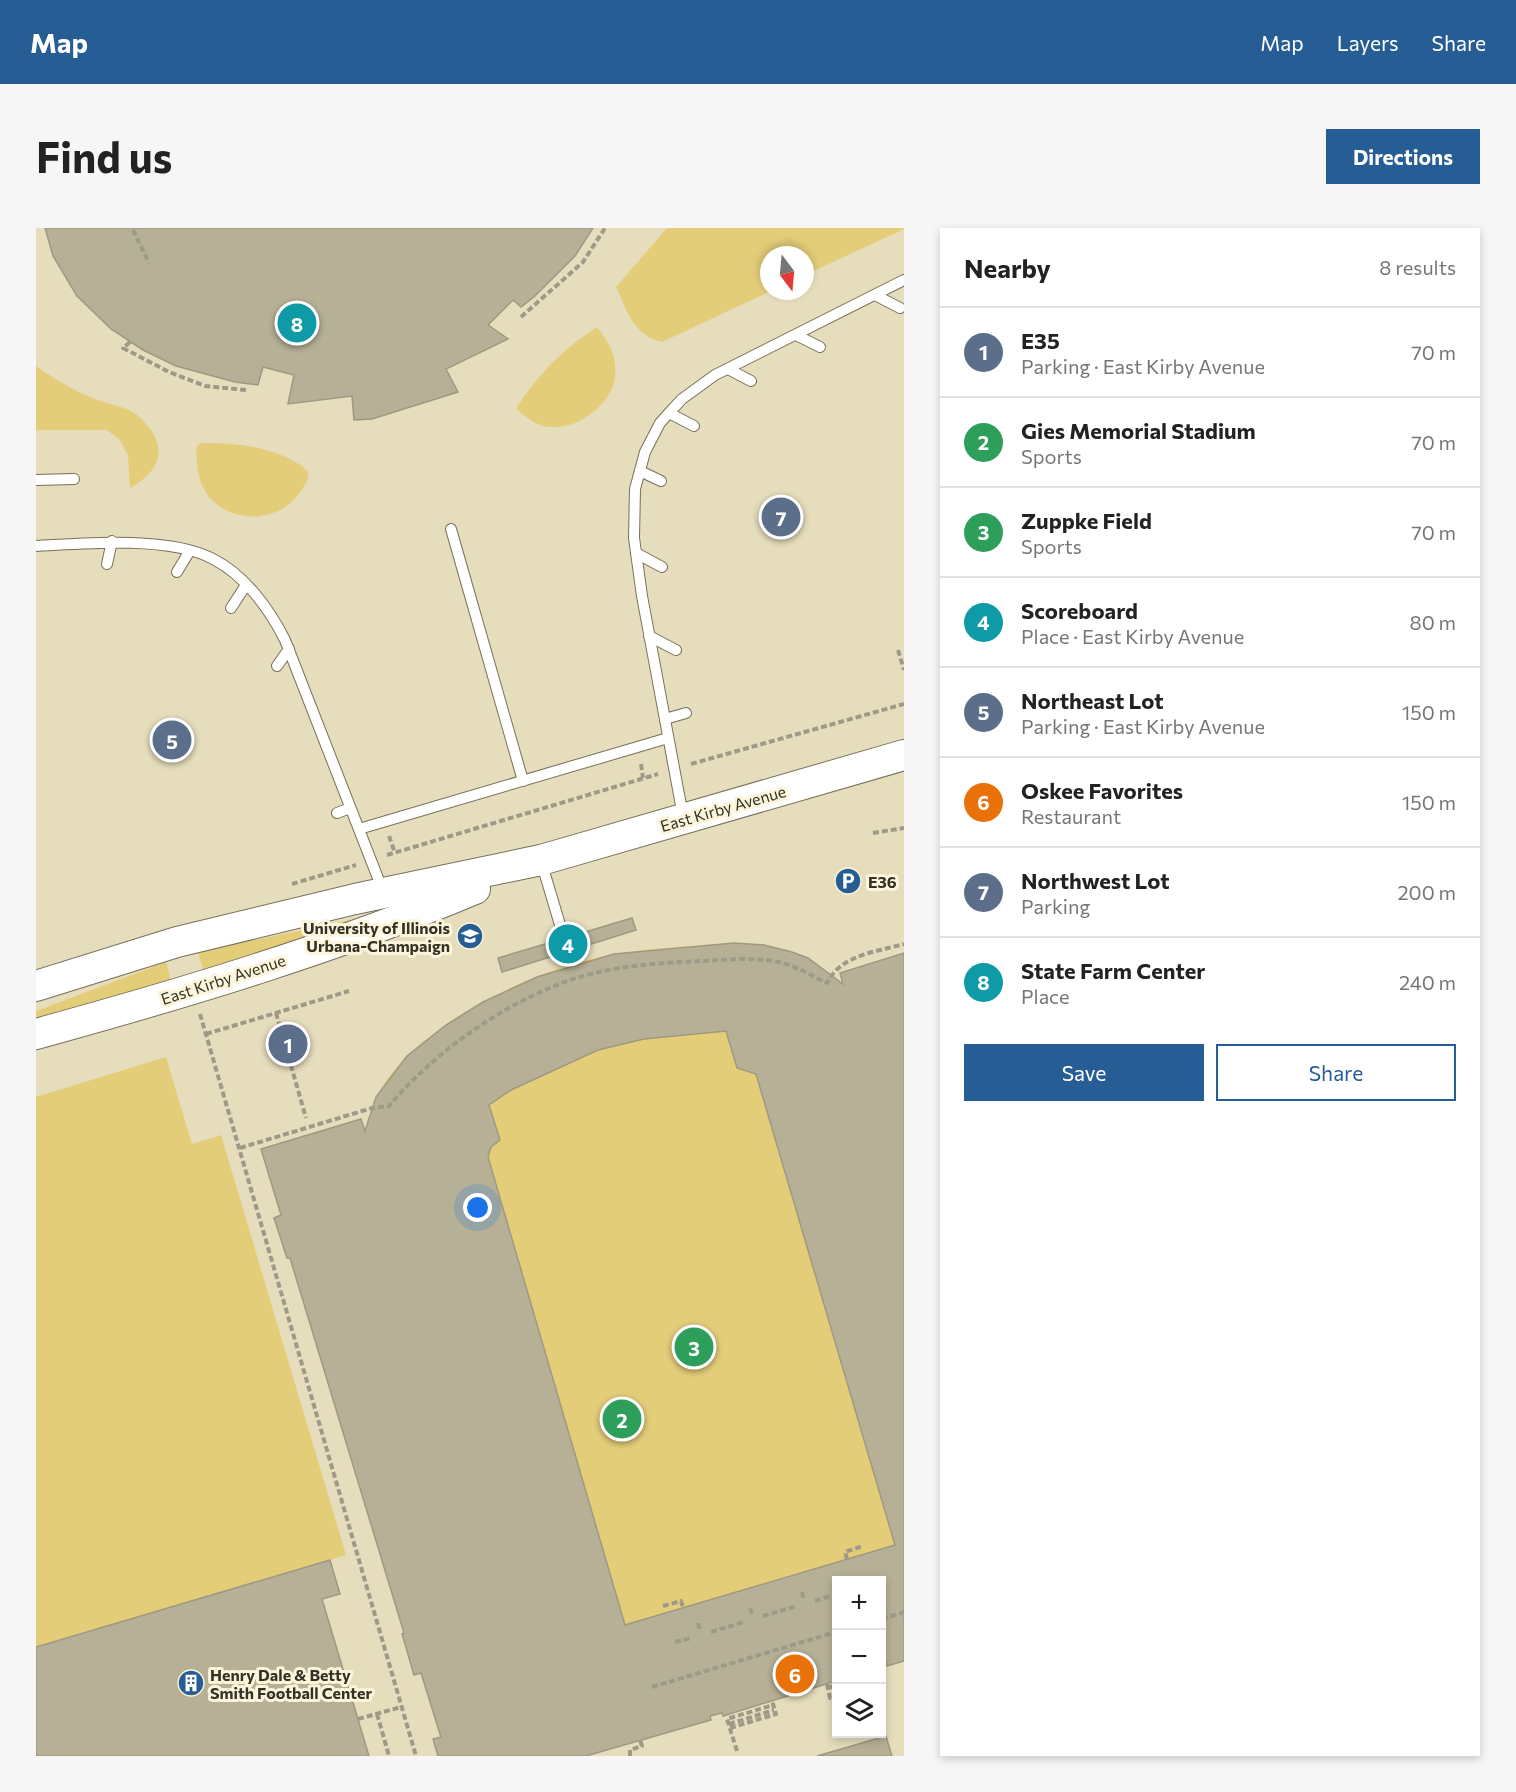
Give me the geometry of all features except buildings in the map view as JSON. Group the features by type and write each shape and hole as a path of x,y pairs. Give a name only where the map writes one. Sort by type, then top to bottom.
{"main road":[{"name":"East Kirby Avenue","path":"36,986 177,942 384,894 541,861 904,755"},
{"name":"East Kirby Avenue","path":"36,1034 192,991 396,922 541,861"}],"lane":[{"path":"684,819 649,636 636,553 636,489 645,452 660,423 682,399 728,369 904,280"},
{"path":"875,295 900,308"},
{"path":"796,335 820,347"},
{"path":"728,369 751,381"},
{"path":"669,413 693,426"},
{"path":"640,471 661,482"},
{"path":"36,480 74,479"},
{"path":"451,529 523,781"},
{"path":"107,564 112,541"},
{"path":"37,547 112,541 189,552 213,558 246,585 273,617 289,649 384,894"},
{"path":"177,572 189,552"},
{"path":"636,553 662,567"},
{"path":"231,608 246,585"},
{"path":"649,636 676,650"},
{"path":"278,666 289,649"},
{"path":"665,719 686,714"},
{"path":"358,829 668,738"},
{"path":"337,813 350,808"},
{"path":"541,861 569,955"}],"path":[{"path":"521,317 583,262 605,228"},
{"path":"133,230 149,263"},
{"path":"130,342 123,348 169,372 205,386 246,390"},
{"path":"898,650 904,670"},
{"path":"281,887 674,769 904,704"},
{"path":"873,833 904,828"},
{"path":"240,1148 372,1108 389,1106 415,1076 460,1040 505,1011 557,984 604,971 668,962 749,959 792,966 827,983 831,974 844,961 904,944"},
{"path":"206,1034 348,991"},
{"path":"199,1011 416,1756"},
{"path":"276,1013 306,1118"},
{"path":"847,1559 845,1552 863,1546"},
{"path":"802,1592 804,1601"},
{"path":"815,1601 832,1596"},
{"path":"663,1606 681,1601 683,1607"},
{"path":"763,1616 797,1606"},
{"path":"750,1608 753,1616"},
{"path":"886,1618 904,1612"},
{"path":"711,1632 744,1622"},
{"path":"698,1623 700,1632"},
{"path":"652,1687 832,1633"},
{"path":"675,1642 691,1638"},
{"path":"828,1688 832,1687"},
{"path":"828,1688 832,1689"},
{"path":"828,1688 830,1698 832,1697"},
{"path":"737,1752 729,1726 773,1705"},
{"path":"358,1719 402,1707"},
{"path":"377,1714 389,1756"},
{"path":"630,1756 630,1750 642,1746 640,1740"}],"shaded area":[{"name":"University of Illinois Urbana-Champaign","path":"36,228 904,228 904,1756 36,1756"},
{"path":"667,228 904,228 814,271 814,246 760,246 760,296 662,342 652,339 638,328 628,314 616,287"},
{"path":"597,327 606,339 615,365 615,377 606,400 583,419 564,426 543,426 516,409 552,363"},
{"path":"36,366 75,390 127,409 142,419 156,439 158,448 158,456 152,471 130,488 128,455 119,439 107,430 36,430"},
{"path":"200,443 243,445 271,451 297,463 308,471 307,480 291,503 279,511 251,516 237,514 213,501 204,489 197,464 196,448"},
{"path":"361,919 204,973 198,952"},
{"path":"734,943 765,946 804,958 842,983 840,973 904,953 904,1661 886,1663 886,1576 832,1576 832,1682 723,1716 722,1713 710,1716 711,1720 586,1756 438,1756 433,1739 440,1737 421,1673 414,1675 402,1634 404,1633 290,1258 287,1258 274,1218 281,1215 261,1149 361,1119 365,1130 381,1089 403,1060 457,1017 488,999 521,983 585,961 660,948"},
{"path":"166,962 171,981 36,1021 36,1011"},
{"path":"166,1057 192,1144 221,1135 346,1555 36,1647 36,1097"}],"place":[{"name":"State Farm Center","path":"297,323"},
{"name":"Northwest Lot","path":"781,517"},
{"name":"Northeast Lot","path":"172,740"},
{"name":"E36","path":"848,881"},
{"name":"University of Illinois Urbana-Champaign","path":"470,936"},
{"name":"Scoreboard","path":"568,944"},
{"name":"E35","path":"288,1044"},
{"name":"Zuppke Field","path":"694,1347"},
{"name":"Gies Memorial Stadium","path":"622,1419"},
{"name":"Oskee Favorites","path":"795,1674"},
{"name":"Henry Dale & Betty Smith Football Center","path":"191,1683"}]}
